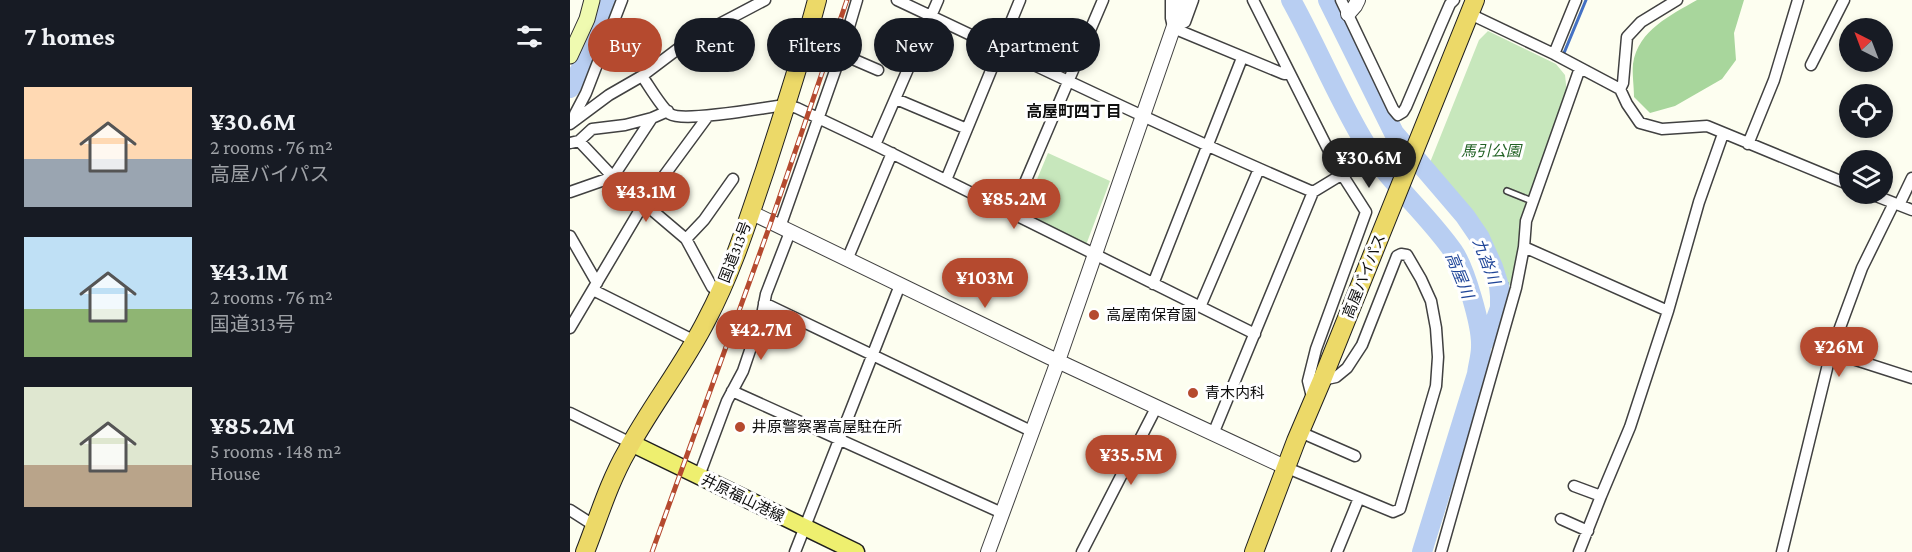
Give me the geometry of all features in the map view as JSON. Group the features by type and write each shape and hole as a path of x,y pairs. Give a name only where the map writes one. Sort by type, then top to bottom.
{"highway":[{"name":"国道313号","path":"585,552 620,464 695,341 719,293 750,213 786,105 817,0"},
{"name":"高屋バイパス","path":"1254,552 1285,467 1472,7"}],"main road":[{"path":"570,56 587,19 592,0"},
{"name":"井原福山港線","path":"631,443 856,552"}],"street":[{"path":"572,122 590,83 622,0"},
{"path":"572,122 609,95 642,76 691,39 765,0"},
{"path":"852,18 858,0"},
{"path":"897,0 966,33"},
{"path":"876,145 938,0"},
{"path":"1012,18 1020,0"},
{"path":"1012,213 1103,0"},
{"path":"1171,0 1173,28"},
{"path":"988,552 1058,361 1184,0"},
{"path":"1173,28 1185,22 1193,0"},
{"path":"1253,0 1341,175 1366,212 1317,343 1308,381 1313,401"},
{"path":"1341,0 1393,109 1398,115 1406,107 1454,0"},
{"path":"1348,14 1358,0"},
{"path":"1554,54 1576,0"},
{"path":"1620,89 1623,83 1628,37 1641,22 1677,0"},
{"path":"1748,144 1774,80 1798,0"},
{"path":"1811,65 1844,0"},
{"path":"1472,7 1620,89 1640,123 1662,129 1707,126 1839,181"},
{"path":"1173,28 1284,74 1290,74"},
{"path":"1153,284 1242,57"},
{"path":"1441,552 1516,288 1524,247 1526,220 1580,68"},
{"path":"699,476 732,391 743,371 762,315 818,117 834,72"},
{"path":"946,180 990,72"},
{"path":"1047,72 1313,192"},
{"path":"642,76 668,111 675,116 708,116 786,105 818,117 1255,334"},
{"path":"896,99 967,129"},
{"path":"668,111 625,125 592,129 574,142 686,240 712,287 719,293"},
{"path":"570,328 645,203 708,116"},
{"path":"570,192 613,177 652,118"},
{"path":"1580,552 1630,427 1668,311 1699,202 1723,134"},
{"path":"847,260 892,153"},
{"path":"1200,307 1259,169"},
{"path":"1213,434 1313,192 1341,175"},
{"path":"1782,552 1831,352 1862,268 1912,178"},
{"path":"686,240 704,220 733,180"},
{"path":"1893,203 1912,210"},
{"path":"750,213 1156,408 1285,467 1393,512 1400,509 1436,386 1438,357 1431,301 1407,255 1397,256 1362,345 1347,368 1336,377 1322,380"},
{"path":"570,236 595,286 695,341"},
{"path":"1524,247 1668,311"},
{"path":"795,552 900,285"},
{"path":"764,303 1031,431"},
{"path":"1831,352 1912,378"},
{"path":"732,391 1002,513"},
{"path":"1082,552 1156,408"},
{"path":"570,413 631,443"},
{"path":"1300,432 1355,456"},
{"path":"1574,486 1601,496"},
{"path":"1337,552 1359,498"},
{"path":"570,510 595,526"},
{"path":"1560,519 1588,531"}],"lane":[{"path":"1507,191 1532,201"}],"green space":[{"path":"1697,0 1744,0 1734,33 1736,60 1722,79 1675,106 1650,113 1634,97 1633,64 1636,52 1641,42 1657,25"},
{"name":"馬引公園","path":"1488,31 1556,64 1565,75 1567,94 1524,217 1511,285 1502,286 1498,262 1481,228 1429,165 1479,40"},
{"path":"1048,153 1110,181 1086,245 1023,213"}],"waterway":[{"name":"高屋川","path":"570,88 582,67 607,0"},
{"name":"高屋川","path":"1291,0 1362,138 1382,168 1442,236 1458,259 1476,312 1481,338 1477,374 1422,552"},
{"name":"九沓川","path":"1328,0 1394,133 1465,216 1480,238 1493,267 1499,286 1500,308 1481,347"},
{"path":"1564,53 1586,0"},
{"path":"1500,308 1505,298 1507,283"}],"railway":[{"path":"652,552 770,225 847,0"}],"place":[{"name":"高屋南保育園","path":"1094,315"},
{"name":"青木内科","path":"1193,393"},
{"name":"井原警察署高屋駐在所","path":"740,427"}],"district":[{"name":"高屋町四丁目","path":"1074,111"}]}
